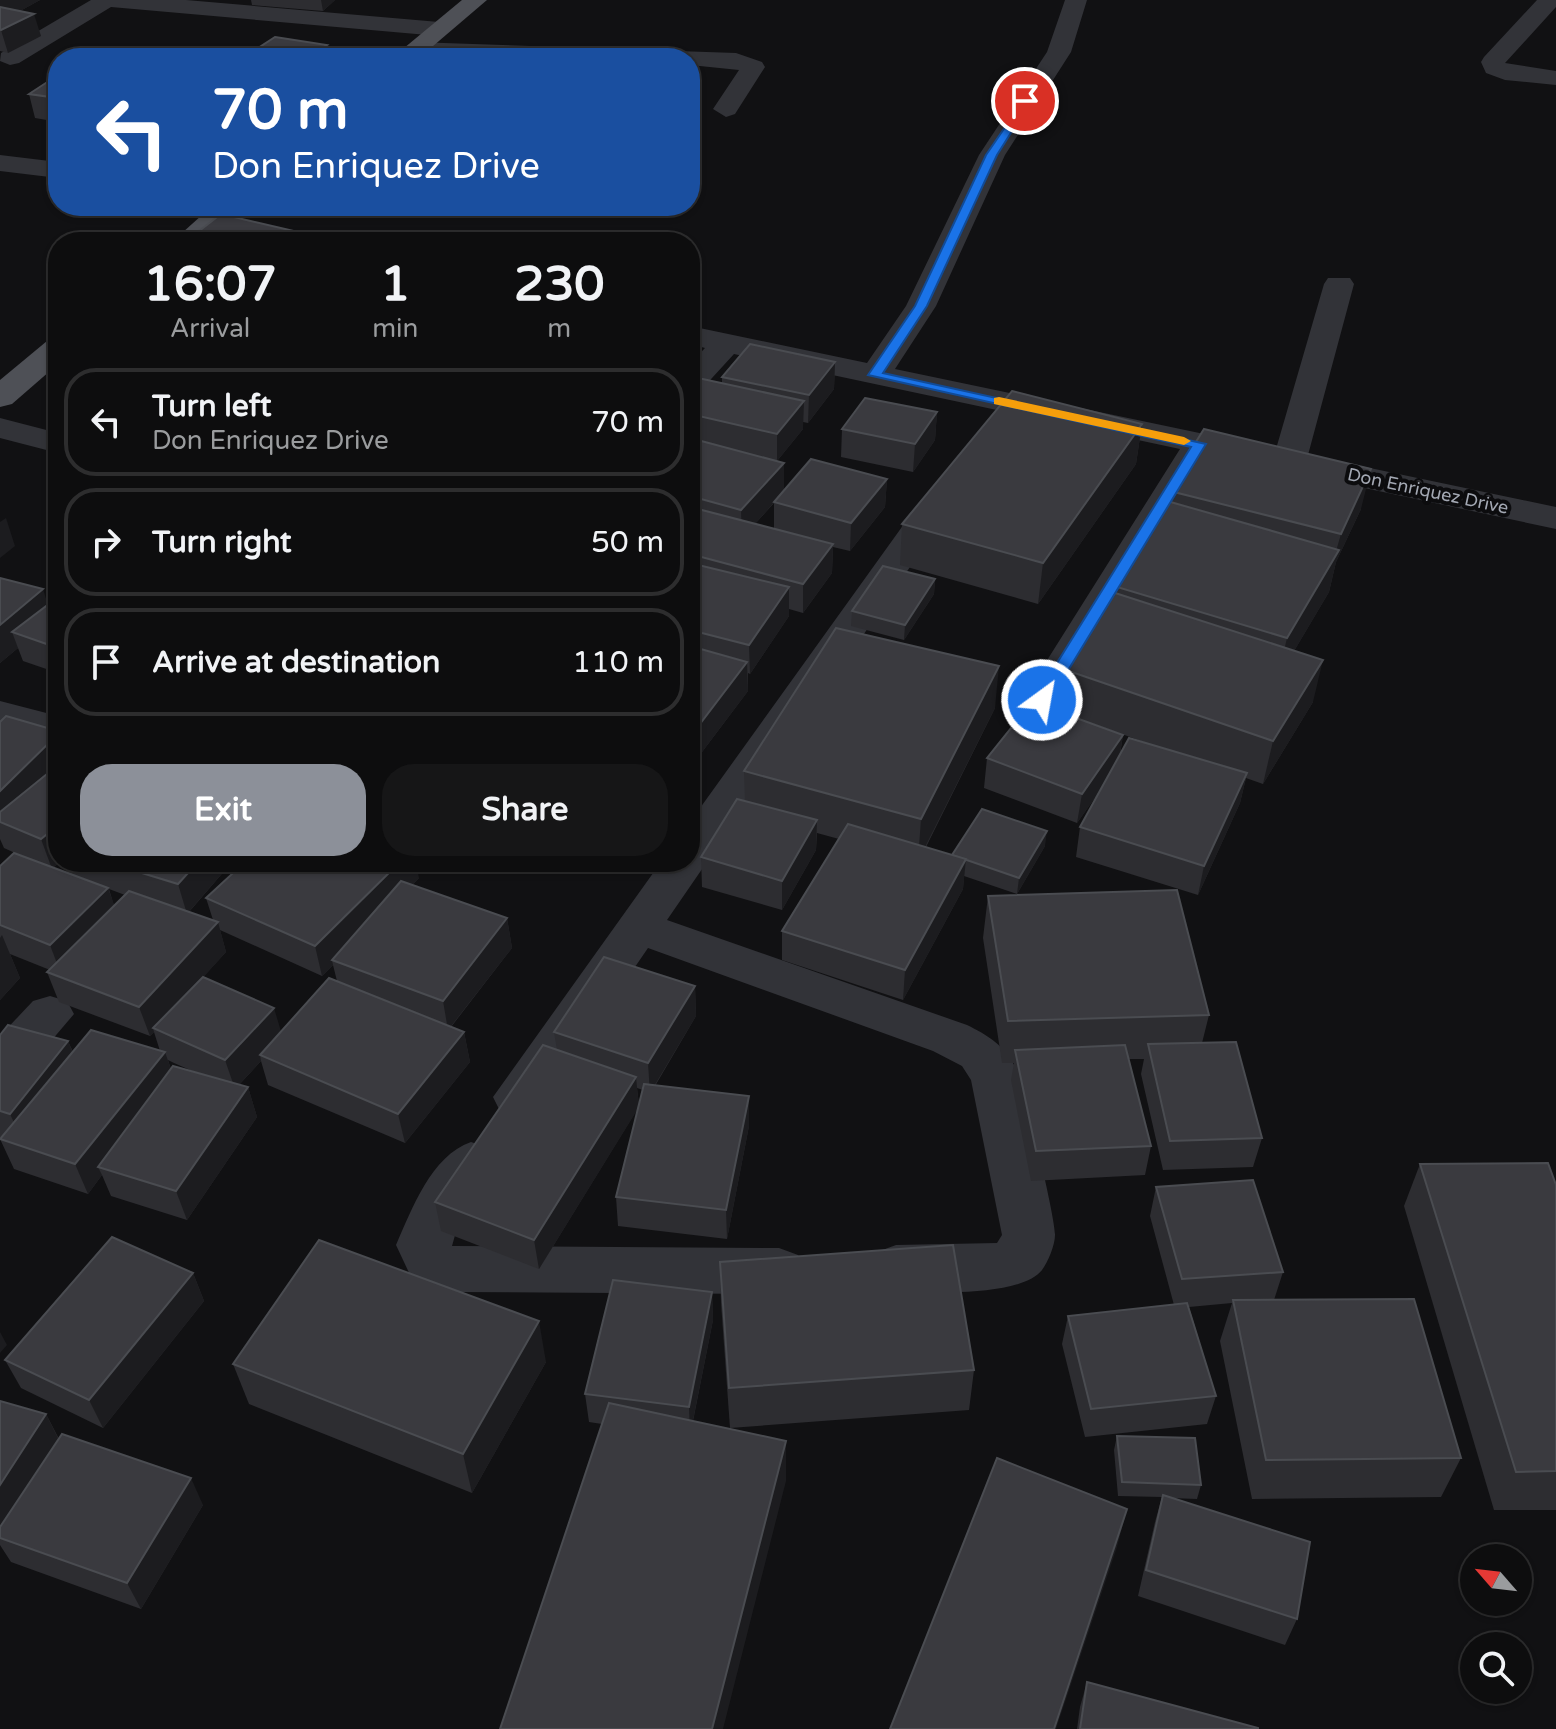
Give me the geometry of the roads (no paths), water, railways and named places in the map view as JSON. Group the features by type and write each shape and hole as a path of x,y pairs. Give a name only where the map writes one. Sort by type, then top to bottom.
{"main road":[{"path":"416,48 476,0"},
{"path":"199,232 217,216"},
{"path":"0,397 48,356"}],"street":[{"path":"10,58 106,0 439,29"},
{"path":"875,375 921,306 992,155 1059,52 1076,0"},
{"path":"1550,0 1493,62 1495,68 1505,73 1556,78"},
{"path":"700,58 736,60 753,67 726,109"},
{"path":"0,163 48,169"},
{"path":"1289,463 1339,284"},
{"name":"Don Enriquez Drive","path":"700,337 875,375 997,415 1199,444 1556,518"},
{"path":"700,372 727,343"},
{"path":"0,428 48,440"},
{"path":"1042,700 1199,444"},
{"path":"700,840 952,480"},
{"path":"0,714 48,726"},
{"path":"638,927 950,1038 979,1053 995,1075 1029,1235 1023,1254 1008,1266 837,1270 450,1269 430,1261 423,1245 437,1211 677,872"},
{"path":"0,1068 50,1014"}]}
